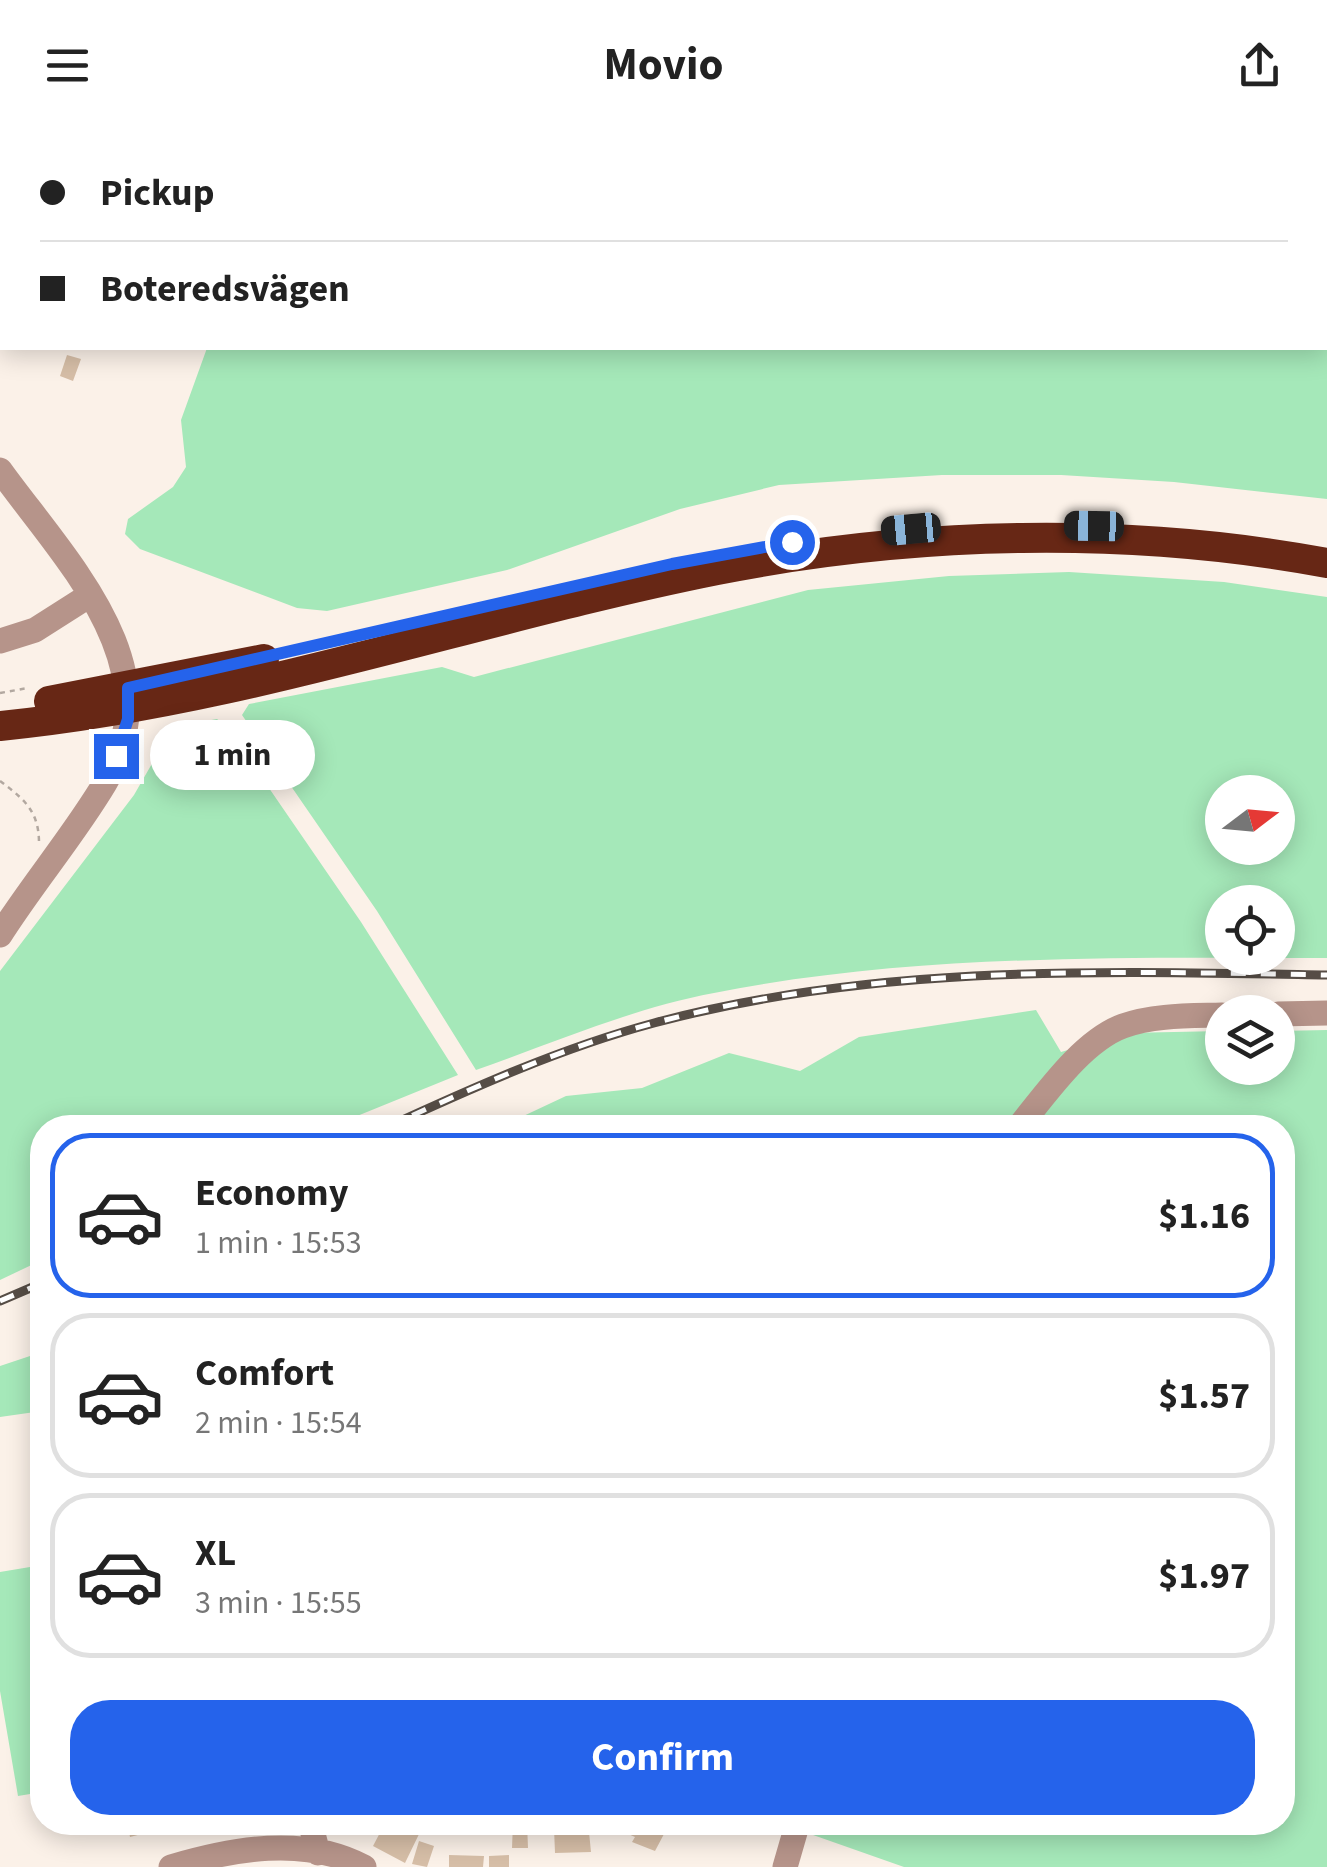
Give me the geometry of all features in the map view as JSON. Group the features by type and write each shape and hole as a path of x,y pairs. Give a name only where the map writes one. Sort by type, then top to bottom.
{"highway":[{"path":"0,726 128,699 711,555 852,535 950,526 1122,526 1327,548"},
{"path":"0,706 219,691 658,583 794,556 933,542 1037,540 1143,542 1327,563"}],"street":[{"path":"0,470 90,595 113,634 128,699 107,780 0,935"},
{"path":"0,641 35,630 90,595"},
{"path":"1295,1014 1327,1013"},
{"path":"1029,1115 1074,1061 1119,1027 1152,1018 1205,1016"},
{"path":"313,1835 318,1853"},
{"path":"785,1867 794,1835"},
{"path":"171,1867 255,1848 318,1853 364,1867"}],"path":[{"path":"0,780 30,806 37,818 44,867"}],"green space":[{"path":"206,350 1327,350 1327,499 1174,482 1061,475 942,475 779,485 680,509 507,570 327,611 297,608 140,549 125,534 128,519 173,487 186,467 181,420"},
{"path":"1069,572 1224,582 1327,597 1327,958 1295,958 1295,885 1205,885 1205,958 942,964 790,980 653,1008 476,1070 377,911 242,715 249,704 442,667 474,677 808,590 949,576"},
{"path":"217,719 227,727 361,922 458,1075 360,1115 30,1115 30,1266 0,1280 0,971 134,795 173,727"},
{"path":"1036,1010 1061,1052 1126,1033 1205,1031 1205,1085 1295,1085 1295,1031 1327,1030 1327,1867 904,1867 813,1835 1295,1835 1295,1115 526,1115 566,1096 642,1088 729,1053 800,1071 859,1037"},
{"path":"30,1356 30,1413 0,1417 0,1366"},
{"path":"30,1567 30,1794 18,1796 0,1691 0,1572"}],"building":[{"path":"67,355 81,359 73,381 60,376"},
{"path":"379,1835 419,1835 405,1863 373,1846"},
{"path":"512,1835 528,1835 528,1848 512,1848"},
{"path":"554,1835 589,1835 591,1852 555,1853"},
{"path":"630,1835 663,1835 655,1851 632,1842 635,1837"},
{"path":"419,1841 434,1846 427,1867 412,1864"},
{"path":"449,1855 484,1856 483,1867 449,1867"},
{"path":"509,1855 509,1867 489,1867 489,1856"}],"railway":[{"path":"414,1115 517,1070 619,1033 737,1004 820,990 988,975 1327,975"},
{"path":"0,1301 30,1288"}],"route":[{"path":"116,756 128,719 128,688 711,555 792,542"}]}
